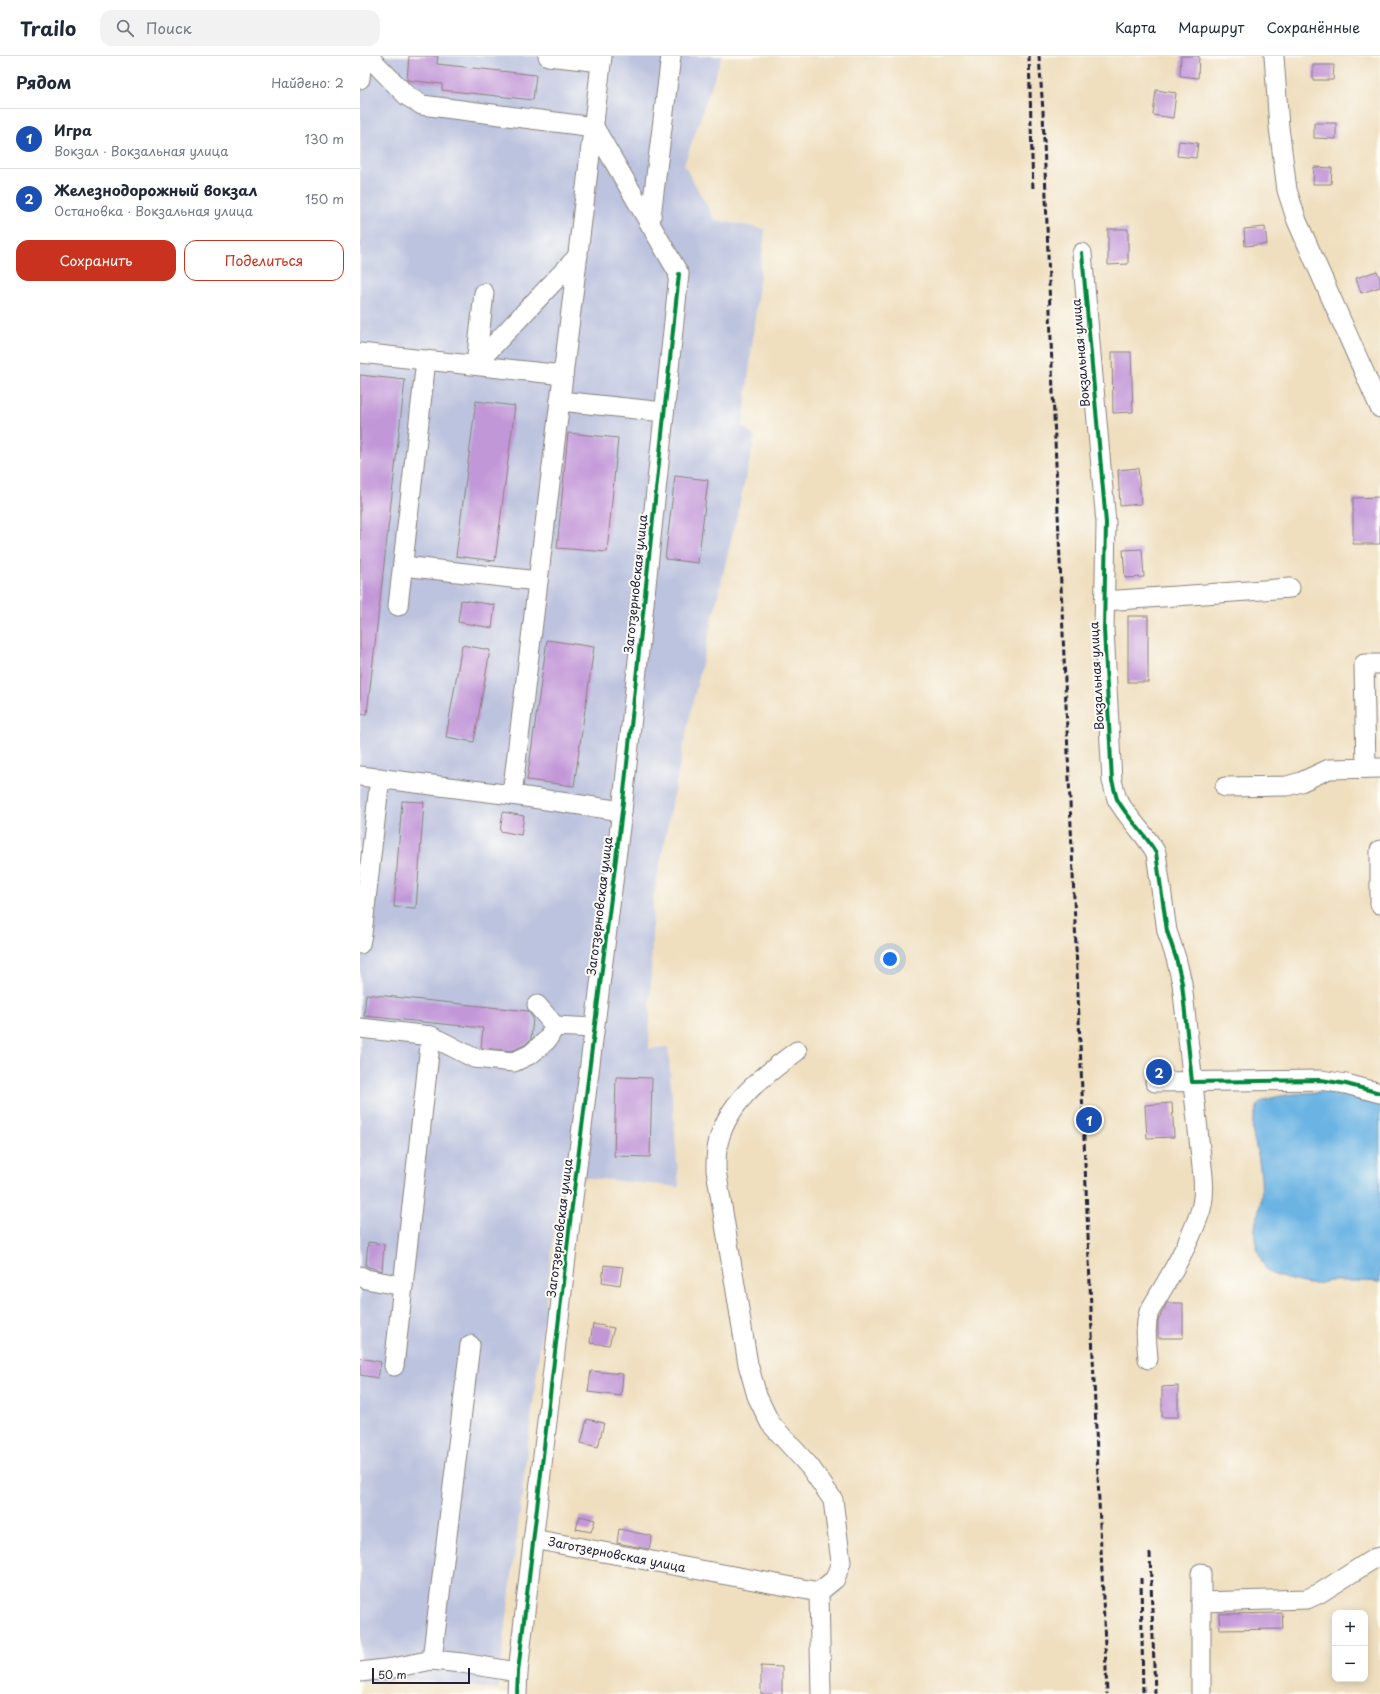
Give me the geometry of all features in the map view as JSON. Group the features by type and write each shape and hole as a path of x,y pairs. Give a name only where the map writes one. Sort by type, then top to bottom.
{"street":[{"path":"360,79 362,56"},
{"path":"368,56 407,96 422,105 594,127"},
{"path":"512,795 594,127 601,59 548,56"},
{"path":"650,224 671,56"},
{"path":"1274,56 1279,127 1287,190 1297,221 1380,408"},
{"path":"594,127 650,224"},
{"name":"Заготзерновская улица","path":"650,224 679,274 622,811 594,1028 534,1539 819,1592"},
{"name":"Вокзальная улица","path":"1082,253 1106,523 1104,630 1112,781 1116,797 1125,812 1150,842 1156,853 1167,931 1182,983 1187,1017 1192,1082 1203,1176 1203,1195 1200,1214 1188,1241 1149,1312 1146,1329 1148,1359"},
{"path":"476,364 578,256"},
{"path":"476,364 484,293"},
{"path":"360,353 476,364 563,375"},
{"path":"398,606 426,360"},
{"path":"560,401 664,412"},
{"path":"403,566 538,581"},
{"path":"1104,601 1290,588"},
{"path":"1225,787 1287,786 1301,782 1329,769 1373,768 1364,664 1380,664"},
{"path":"360,776 512,795 622,811"},
{"path":"360,944 380,778"},
{"path":"1380,850 1380,904"},
{"path":"537,1005 555,1026 594,1028"},
{"path":"360,1028 431,1036 474,1058 514,1062 531,1054 548,1040 555,1026"},
{"path":"394,1366 431,1036"},
{"path":"797,1051 748,1090 725,1122 717,1149 716,1170 748,1364 757,1396 770,1423 810,1466 833,1500 841,1562 835,1579 819,1592 822,1694"},
{"path":"1155,1082 1321,1080 1346,1084 1380,1093"},
{"path":"360,1276 366,1280 403,1286"},
{"path":"432,1660 470,1345"},
{"path":"517,1694 518,1672 534,1539"},
{"path":"1200,1602 1307,1599 1320,1593 1375,1558 1380,1557"},
{"path":"1200,1573 1201,1694"},
{"path":"360,1672 393,1668 432,1660 518,1672"}],"shaded area":[{"path":"360,56 722,56 684,165 715,220 765,229 743,425 755,438 689,719 653,899 649,1049 668,1047 679,1187 561,1175 498,1690 411,1679 360,1682"}],"water":[{"path":"1323,1092 1364,1096 1380,1102 1380,1282 1331,1281 1313,1284 1289,1280 1270,1273 1267,1270 1262,1262 1257,1248 1255,1229 1261,1200 1261,1180 1260,1165 1252,1126 1258,1105 1265,1100 1281,1096"}],"building":[{"path":"409,56 438,56 437,64 536,75 533,100 442,90 442,84 407,80"},
{"path":"1181,56 1199,56 1198,78 1180,76"},
{"path":"1313,65 1334,65 1333,80 1313,80"},
{"path":"1156,90 1176,93 1173,118 1153,115"},
{"path":"1314,123 1336,123 1336,139 1314,138"},
{"path":"1179,141 1198,143 1196,158 1177,156"},
{"path":"1314,167 1332,168 1331,184 1313,184"},
{"path":"1265,227 1267,244 1245,246 1244,229"},
{"path":"1108,229 1128,229 1128,264 1108,265"},
{"path":"1377,271 1380,279 1380,287 1361,293 1356,278"},
{"path":"1112,352 1131,352 1133,412 1113,413"},
{"path":"360,375 405,380 367,714 360,713"},
{"path":"476,401 515,406 495,561 456,556"},
{"path":"568,433 618,438 607,552 557,548"},
{"path":"1138,468 1141,504 1120,506 1118,470"},
{"path":"675,476 708,480 698,563 665,559"},
{"path":"1380,497 1380,544 1353,544 1353,498"},
{"path":"1142,549 1144,577 1125,578 1123,550"},
{"path":"461,600 495,605 492,628 458,622"},
{"path":"1128,616 1148,616 1148,682 1128,682"},
{"path":"547,640 594,647 574,786 527,780"},
{"path":"462,645 490,650 474,742 446,737"},
{"path":"402,801 424,802 416,908 394,907"},
{"path":"503,812 524,816 521,835 500,831"},
{"path":"366,994 528,1011 533,1018 531,1039 525,1045 512,1051 481,1048 483,1028 364,1016"},
{"path":"616,1077 652,1078 650,1157 614,1156"},
{"path":"1172,1103 1174,1137 1147,1138 1145,1105"},
{"path":"368,1242 384,1244 382,1271 366,1266"},
{"path":"604,1265 623,1267 620,1285 602,1282"},
{"path":"1167,1303 1183,1303 1183,1338 1158,1338 1158,1320"},
{"path":"593,1324 614,1328 609,1345 590,1343"},
{"path":"360,1358 381,1362 378,1378 360,1375"},
{"path":"591,1371 623,1374 621,1396 588,1392"},
{"path":"1178,1386 1178,1417 1162,1417 1162,1387"},
{"path":"587,1419 604,1423 598,1447 581,1443"},
{"path":"580,1516 595,1520 591,1532 576,1529"},
{"path":"619,1529 652,1536 649,1549 617,1543"},
{"path":"1282,1613 1283,1629 1220,1630 1219,1614"},
{"path":"761,1666 782,1667 782,1694 761,1694"}],"railway":[{"path":"1029,56 1033,191"},
{"path":"1039,56 1043,111 1052,368 1107,1694"},
{"path":"1150,1553 1155,1694"},
{"path":"1141,1578 1143,1694"}],"cycle path":[{"path":"1082,253 1106,523 1104,630 1112,781 1117,799 1121,806 1156,853 1167,931 1182,983 1192,1082 1321,1080 1346,1084 1380,1093"},
{"path":"517,1694 518,1672 571,1214 622,811 679,274"}],"place":[{"name":"Железнодорожный вокзал","path":"1159,1072"},
{"name":"Игра","path":"1089,1120"}]}
